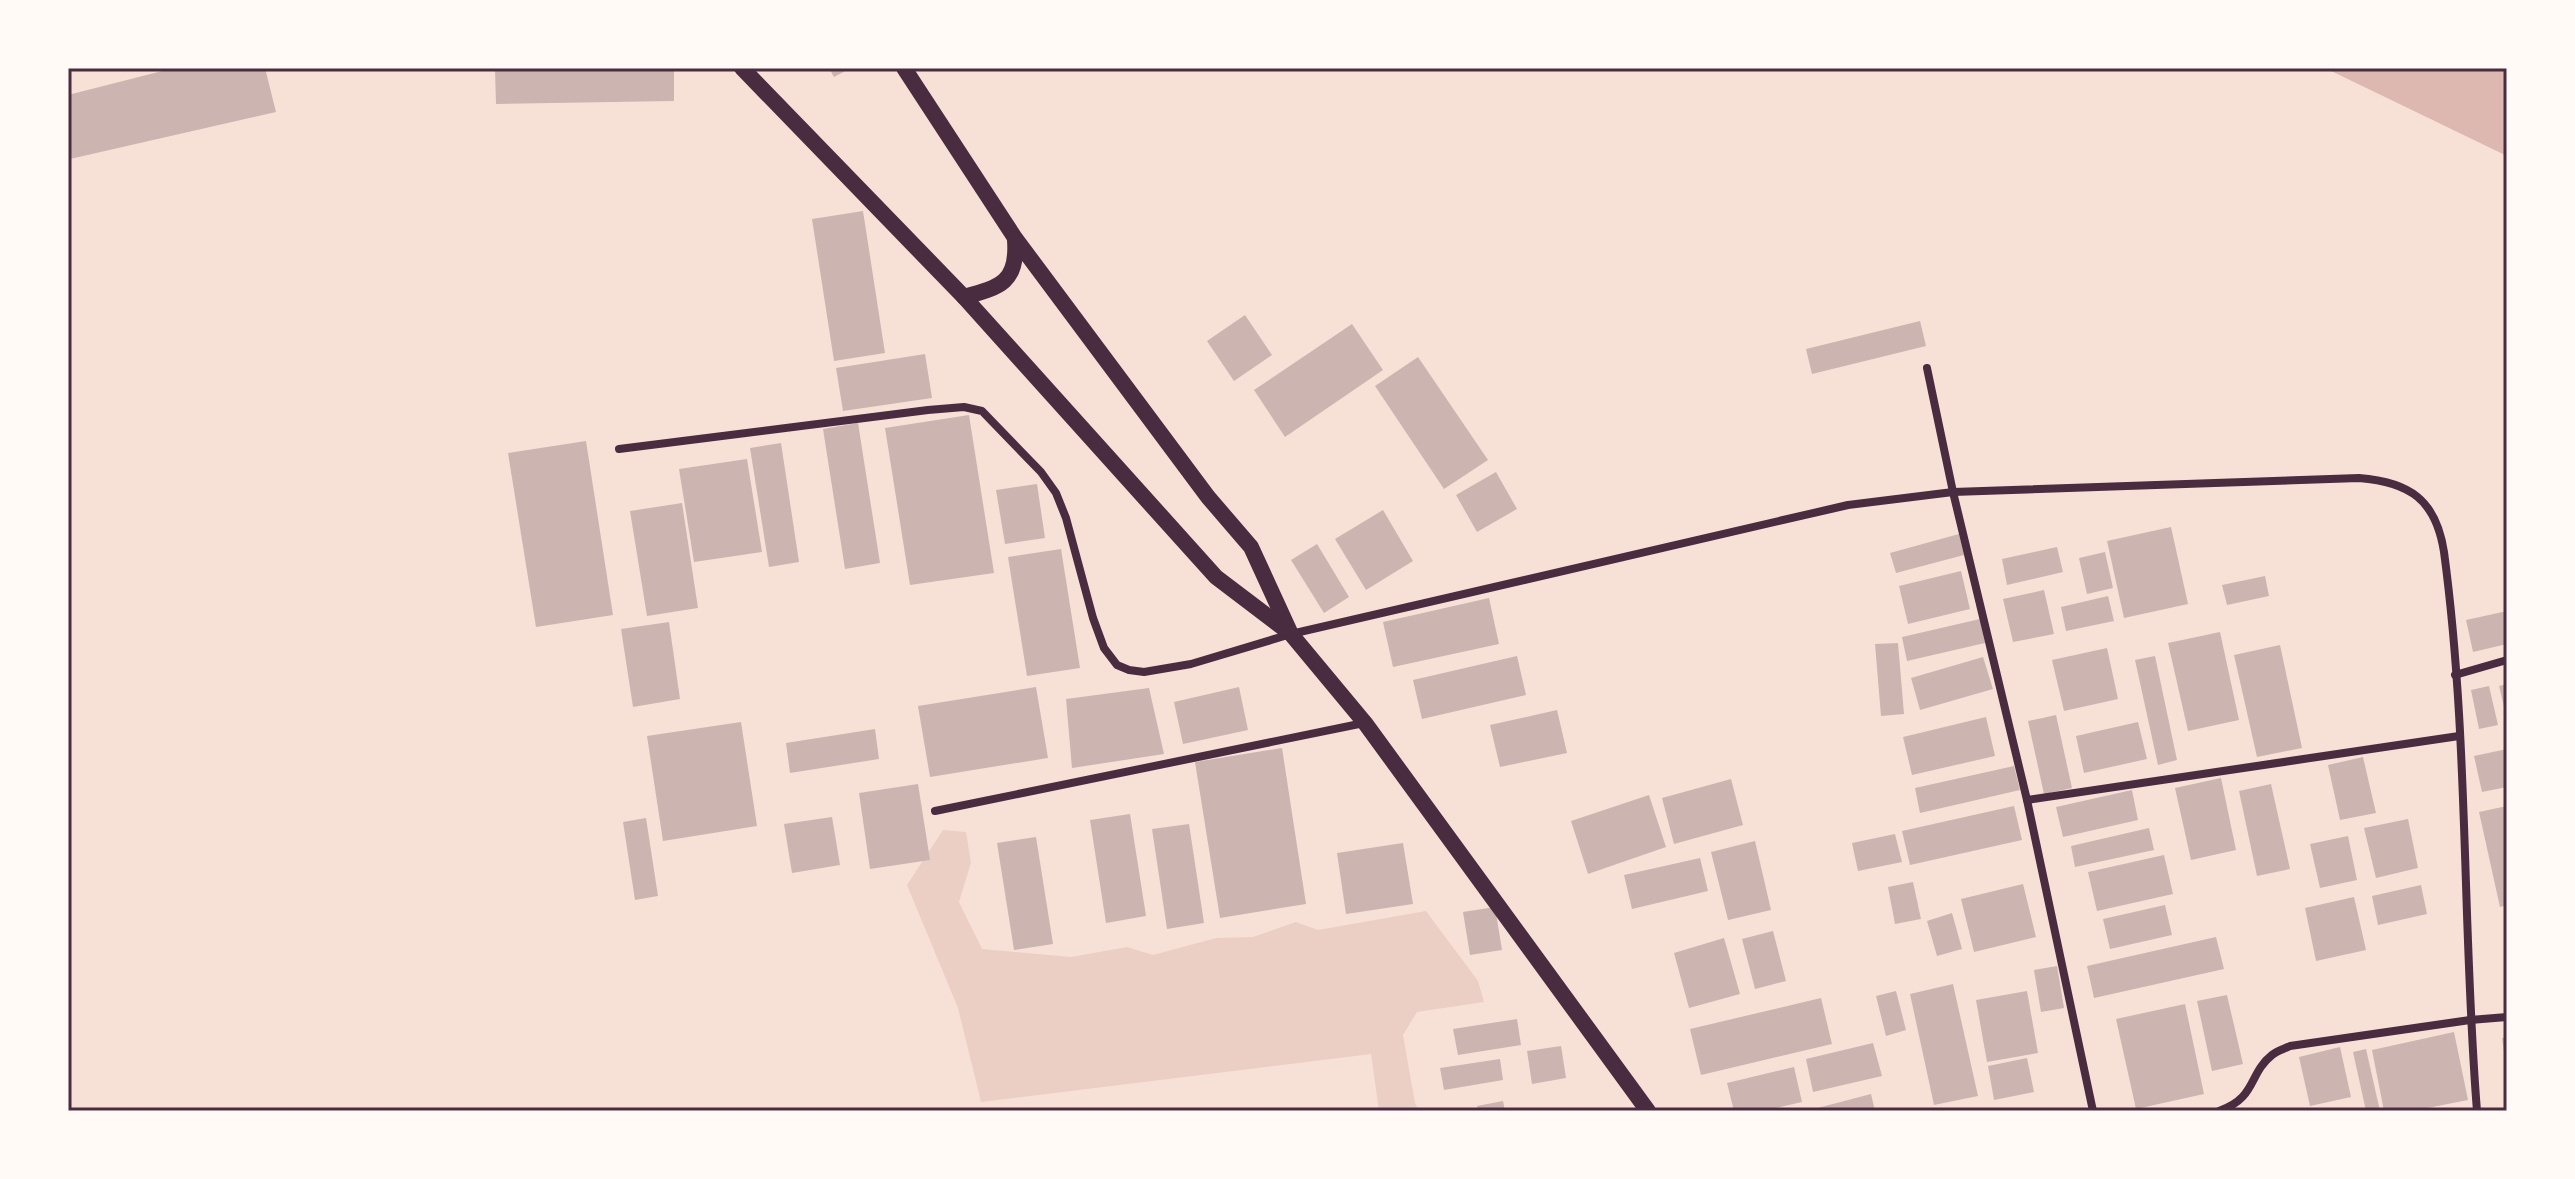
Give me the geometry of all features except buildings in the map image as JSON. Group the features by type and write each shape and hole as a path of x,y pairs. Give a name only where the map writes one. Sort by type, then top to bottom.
{"main road":[{"path":"742,68 964,297 1216,577 1291,634 1365,723 1648,1111"},
{"path":"904,68 1015,238 1208,497 1251,547 1291,634"},
{"path":"964,297 1000,284 1013,271 1015,238"}],"street":[{"path":"1927,368 1953,492 2027,800 2093,1111"},
{"path":"619,449 928,410 964,407 982,411 1041,472 1056,493 1108,656 1117,665 1137,671 1166,669 1291,634 1848,505 1953,492 2359,478 2393,483 2419,496 2436,517 2447,571 2459,736 2470,1020 2477,1111"},
{"path":"2455,675 2507,660"},
{"path":"935,811 1365,723"},
{"path":"2027,800 2459,736"},
{"path":"2219,1111 2240,1101 2266,1061 2290,1046 2507,1017"}],"shaded area":[{"path":"2325,68 2507,68 2507,156"},
{"path":"943,830 966,832 971,863 959,902 982,949 1071,957 1127,947 1153,955 1216,938 1253,937 1296,922 1318,930 1426,911 1478,981 1484,1002 1417,1012 1403,1035 1419,1111 1379,1111 1371,1054 981,1102 958,1008 907,885"}]}
